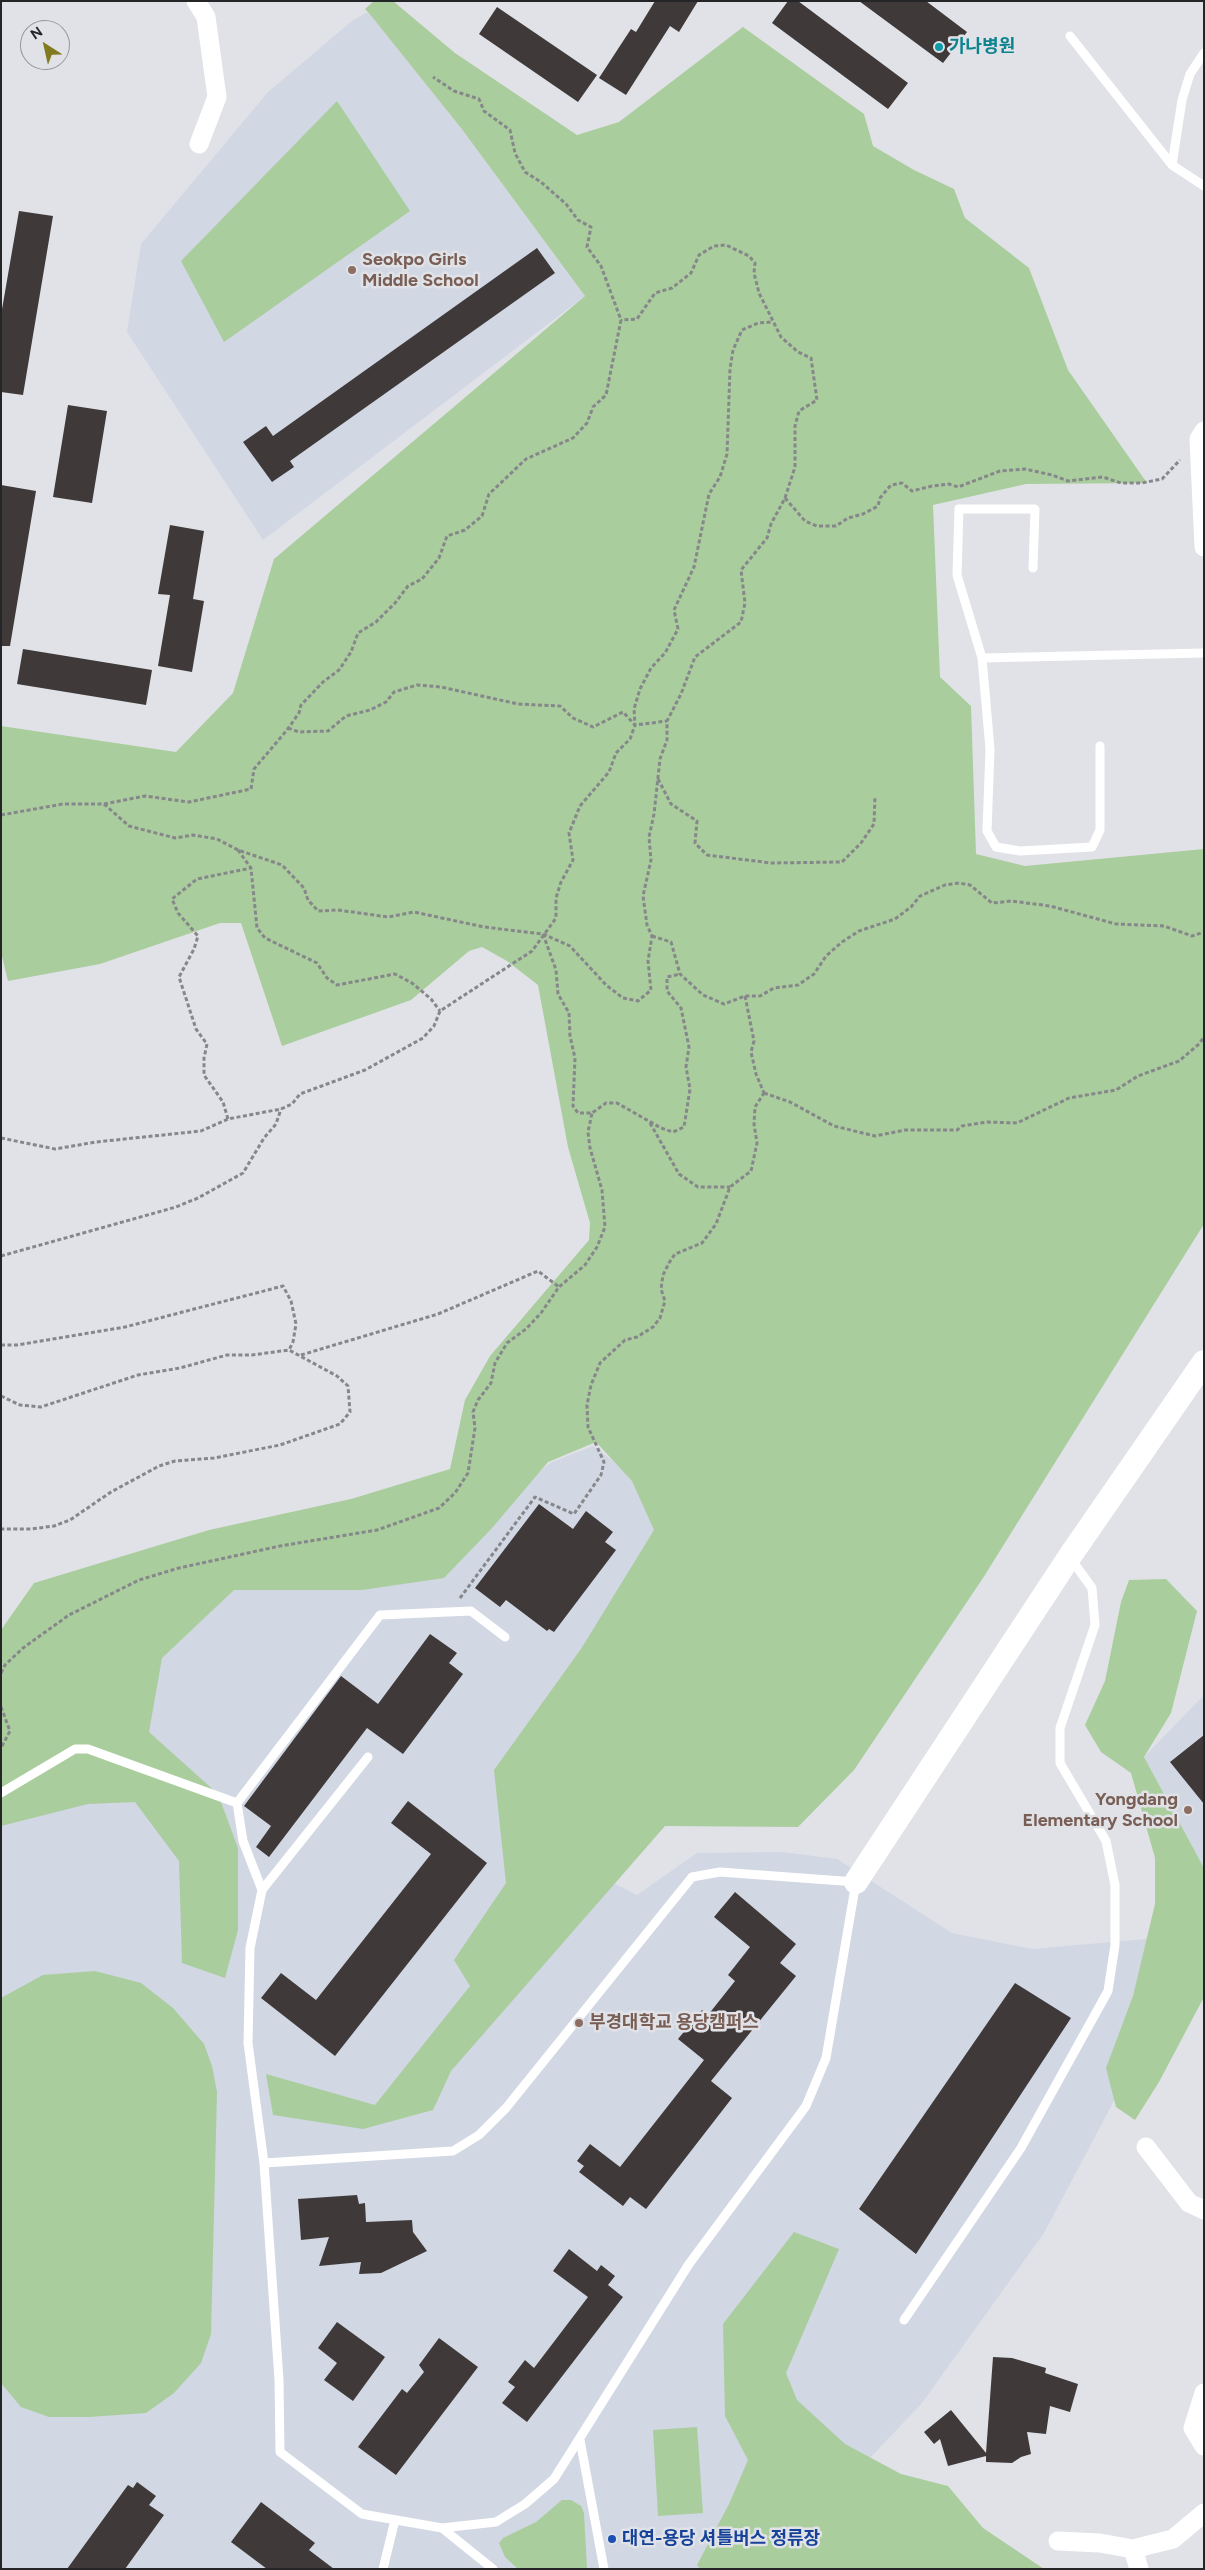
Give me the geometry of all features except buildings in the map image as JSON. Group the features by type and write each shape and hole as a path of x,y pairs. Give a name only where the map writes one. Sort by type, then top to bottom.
{"street":[{"path":"196,1 206,17 217,97 199,144"},
{"path":"1202,435 1204,547"},
{"path":"856,1882 1070,1556 1204,1362"},
{"path":"1146,2147 1189,2203 1204,2210"},
{"path":"1204,2393 1202,2394 1193,2428 1204,2446"},
{"path":"1058,2541 1100,2543 1133,2549 1173,2539 1204,2513"},
{"path":"1133,2549 1139,2569"}],"lane":[{"path":"1070,36 1172,166 1204,186"},
{"path":"1172,166 1182,100 1190,74 1204,53"},
{"path":"1033,568 1035,509 959,509 957,575 982,658 990,749 986,832 996,847 1020,851 1092,847 1100,830 1100,746"},
{"path":"982,658 1204,653"},
{"path":"904,2320 1021,2148 1108,1991 1115,1945 1115,1885 1106,1841 1060,1763 1060,1728 1095,1625 1092,1588 1070,1556"},
{"path":"262,1890 243,1841 237,1803 380,1615 471,1611 505,1637"},
{"path":"1,1793 75,1749 88,1749 237,1803"},
{"path":"264,2164 453,2151 479,2135 506,2108 692,1877 720,1872 856,1882 826,2058 806,2106 689,2264 554,2479 525,2504 496,2522 442,2528 362,2514 280,2452 279,2380 264,2164 248,2043 250,1948 262,1890 368,1757"},
{"path":"580,2440 604,2569"},
{"path":"384,2569 395,2520"},
{"path":"442,2528 493,2569"}],"path":[{"path":"1,816 63,804 104,804 145,796 189,802 251,789 254,769 267,756 300,713 301,705 323,682 339,670 350,652 358,633 376,622 396,603 408,586 422,578 439,558 447,536 464,530 482,516 489,494 526,459 573,438 587,423 593,407 606,395 621,320 601,266 587,248 591,227 578,220 566,204 541,182 526,172 515,153 510,130 484,111 479,99 454,91 433,76"},
{"path":"104,804 130,826 175,838 193,835 217,839 238,850 282,865 304,888 308,900 318,911 338,910 388,917 414,912 484,926 543,934 570,946 606,985 623,998 638,1000 651,990 648,961 652,936 647,925 643,896 652,860 649,837 660,759 667,740 667,721 681,694 695,657 741,622 745,603 741,570 767,538 771,524 785,498 795,467 795,426 799,411 817,400 811,358 798,352 780,338 756,280 755,263 749,256 726,245 714,246 699,255 691,272 672,288 655,293 636,319 621,320"},
{"path":"1,1138 55,1149 96,1142 194,1132 228,1119 281,1109 292,1104 300,1094 364,1070 423,1038 434,1026 440,1011 532,951 556,918 556,898 560,882 573,860 569,833 580,806 609,772 616,753 630,739 636,725 634,709 640,689 651,668 665,653 678,629 674,610 694,567 708,494 720,477 726,454 730,369 733,350 742,330 758,323 772,322"},
{"path":"785,498 805,521 817,526 836,526 848,518 864,514 878,506 880,498 891,485 902,483 912,491 949,484 958,487 1000,471 1025,469 1068,481 1103,477 1121,482 1142,483 1162,479 1202,435"},
{"path":"288,728 299,732 328,731 346,716 370,710 386,702 394,692 417,685 440,687 518,704 560,706 573,718 592,727 623,712 636,725"},
{"path":"636,725 667,721"},
{"path":"658,778 671,804 697,821 695,843 707,855 771,863 842,862 861,843 874,824 875,796"},
{"path":"238,850 251,868 257,928 265,938 317,963 327,978 336,985 370,977 395,974 412,983 431,999 440,1011"},
{"path":"228,1119 223,1102 204,1075 204,1058 207,1044 196,1029 179,977 194,949 198,936 178,913 172,899 197,878 251,868"},
{"path":"652,936 671,942 680,974 703,995 724,1004 745,996 760,996 774,988 798,985 814,974 826,956 842,942 859,931 895,919 911,907 920,896 945,885 959,883 970,885 992,903 1011,901 1050,906 1116,924 1164,926 1192,936 1203,934"},
{"path":"543,934 556,970 558,994 569,1013 570,1036 575,1058 573,1106 578,1113 592,1113 606,1103 616,1103 673,1132 684,1127 690,1089 686,1067 689,1047 681,1008 667,992 667,977 680,974"},
{"path":"745,996 754,1040 751,1052 756,1074 764,1093 790,1102 834,1126 875,1136 905,1130 957,1130 962,1126 988,1122 1017,1124 1038,1111 1069,1098 1116,1090 1138,1076 1179,1061 1199,1044 1204,1037"},
{"path":"450,1612 535,1497 574,1514 601,1475 604,1462 588,1427 587,1405 591,1385 600,1363 619,1345 636,1337 657,1323 665,1301 661,1289 663,1276 669,1263 676,1254 702,1243 716,1224 730,1187 751,1171 757,1143 754,1124 755,1107 764,1093"},
{"path":"1,1256 176,1207 198,1198 243,1174 264,1138 276,1124 281,1109"},
{"path":"1,1673 6,1665 23,1648 69,1614 139,1580 179,1568 280,1546 377,1530 439,1508 454,1493 468,1473 475,1428 473,1412 478,1400 492,1383 495,1363 507,1343 526,1329 541,1313 559,1287 585,1265 597,1247 604,1227 602,1190 598,1169 590,1148 588,1132 592,1113"},
{"path":"649,1121 679,1174 698,1187 730,1187"},
{"path":"301,1355 438,1314 538,1271 559,1287"},
{"path":"1,1345 26,1344 125,1327 283,1286 291,1301 296,1324 293,1342 289,1350"},
{"path":"1,1396 20,1405 41,1408 138,1375 180,1368 227,1355 252,1355 289,1350 337,1376 348,1386 350,1412 340,1424 280,1446 167,1464 111,1492 70,1520 54,1526 31,1529 1,1529"},
{"path":"1,1707 10,1731 1,1748"}],"shaded area":[{"name":"Seokpo Girls Middle School","path":"368,12 461,128 585,296 263,540 127,332 141,244 268,92 353,20"},
{"name":"부경대학교 용당캠퍼스","path":"593,1446 662,1497 683,1555 529,1841 637,1895 697,1853 782,1852 837,1859 952,1933 1032,1949 1158,1938 1126,2078 1044,2233 922,2403 782,2551 798,2569 1,2569 1,1804 189,1605 272,1576 410,1572 550,1463"},
{"name":"Yongdang Elementary School","path":"1204,1695 1204,1868 1144,1757"}],"green space":[{"path":"374,1 393,1 455,53 577,135 619,122 743,27 864,114 873,146 914,170 954,189 965,218 1029,268 1068,370 1147,483 1026,484 933,505 940,677 971,706 976,854 1025,866 1204,849 1204,1224 983,1578 854,1770 798,1827 665,1826 451,2071 433,2110 363,2129 273,2115 266,2074 375,2105 470,1986 454,1960 506,1883 494,1770 581,1649 654,1530 632,1481 596,1442 548,1462 492,1528 444,1578 362,1590 234,1590 162,1658 149,1732 218,1794 238,1848 238,1930 225,1978 182,1963 179,1861 135,1802 88,1804 1,1826 1,1630 34,1583 209,1530 351,1499 450,1469 465,1400 490,1356 589,1240 590,1223 568,1147 538,985 507,961 482,947 469,951 411,1000 282,1046 241,923 220,923 100,964 8,981 1,952 1,726 176,752 233,693 274,559 585,296 461,128 365,9"},
{"path":"337,101 410,211 224,342 181,261"},
{"path":"1166,1579 1197,1611 1171,1713 1144,1757 1204,1868 1204,1997 1159,2082 1135,2120 1116,2107 1106,2068 1133,1996 1155,1904 1155,1858 1131,1773 1101,1752 1085,1725 1105,1681 1121,1602 1129,1580"},
{"path":"95,1971 141,1983 173,2008 204,2044 212,2066 217,2092 211,2334 201,2363 174,2393 146,2413 89,2417 49,2417 21,2407 1,2383 1,1998 43,1975"},
{"path":"794,2232 839,2249 786,2373 797,2400 845,2444 901,2474 948,2486 983,2528 1044,2569 700,2569 697,2565 729,2504 748,2460 725,2416 723,2324"},
{"path":"697,2427 703,2513 658,2516 653,2430"},
{"path":"562,2500 571,2500 581,2506 584,2513 587,2569 518,2569 505,2557 499,2543 503,2538 536,2522"}],"place":[{"name":"가나병원","path":"939,47"},
{"name":"Seokpo Girls Middle School","path":"352,270"},
{"name":"Yongdang Elementary School","path":"1188,1810"},
{"name":"부경대학교 용당캠퍼스","path":"579,2023"},
{"name":"대연-용당 셔틀버스 정류장","path":"612,2539"}]}
